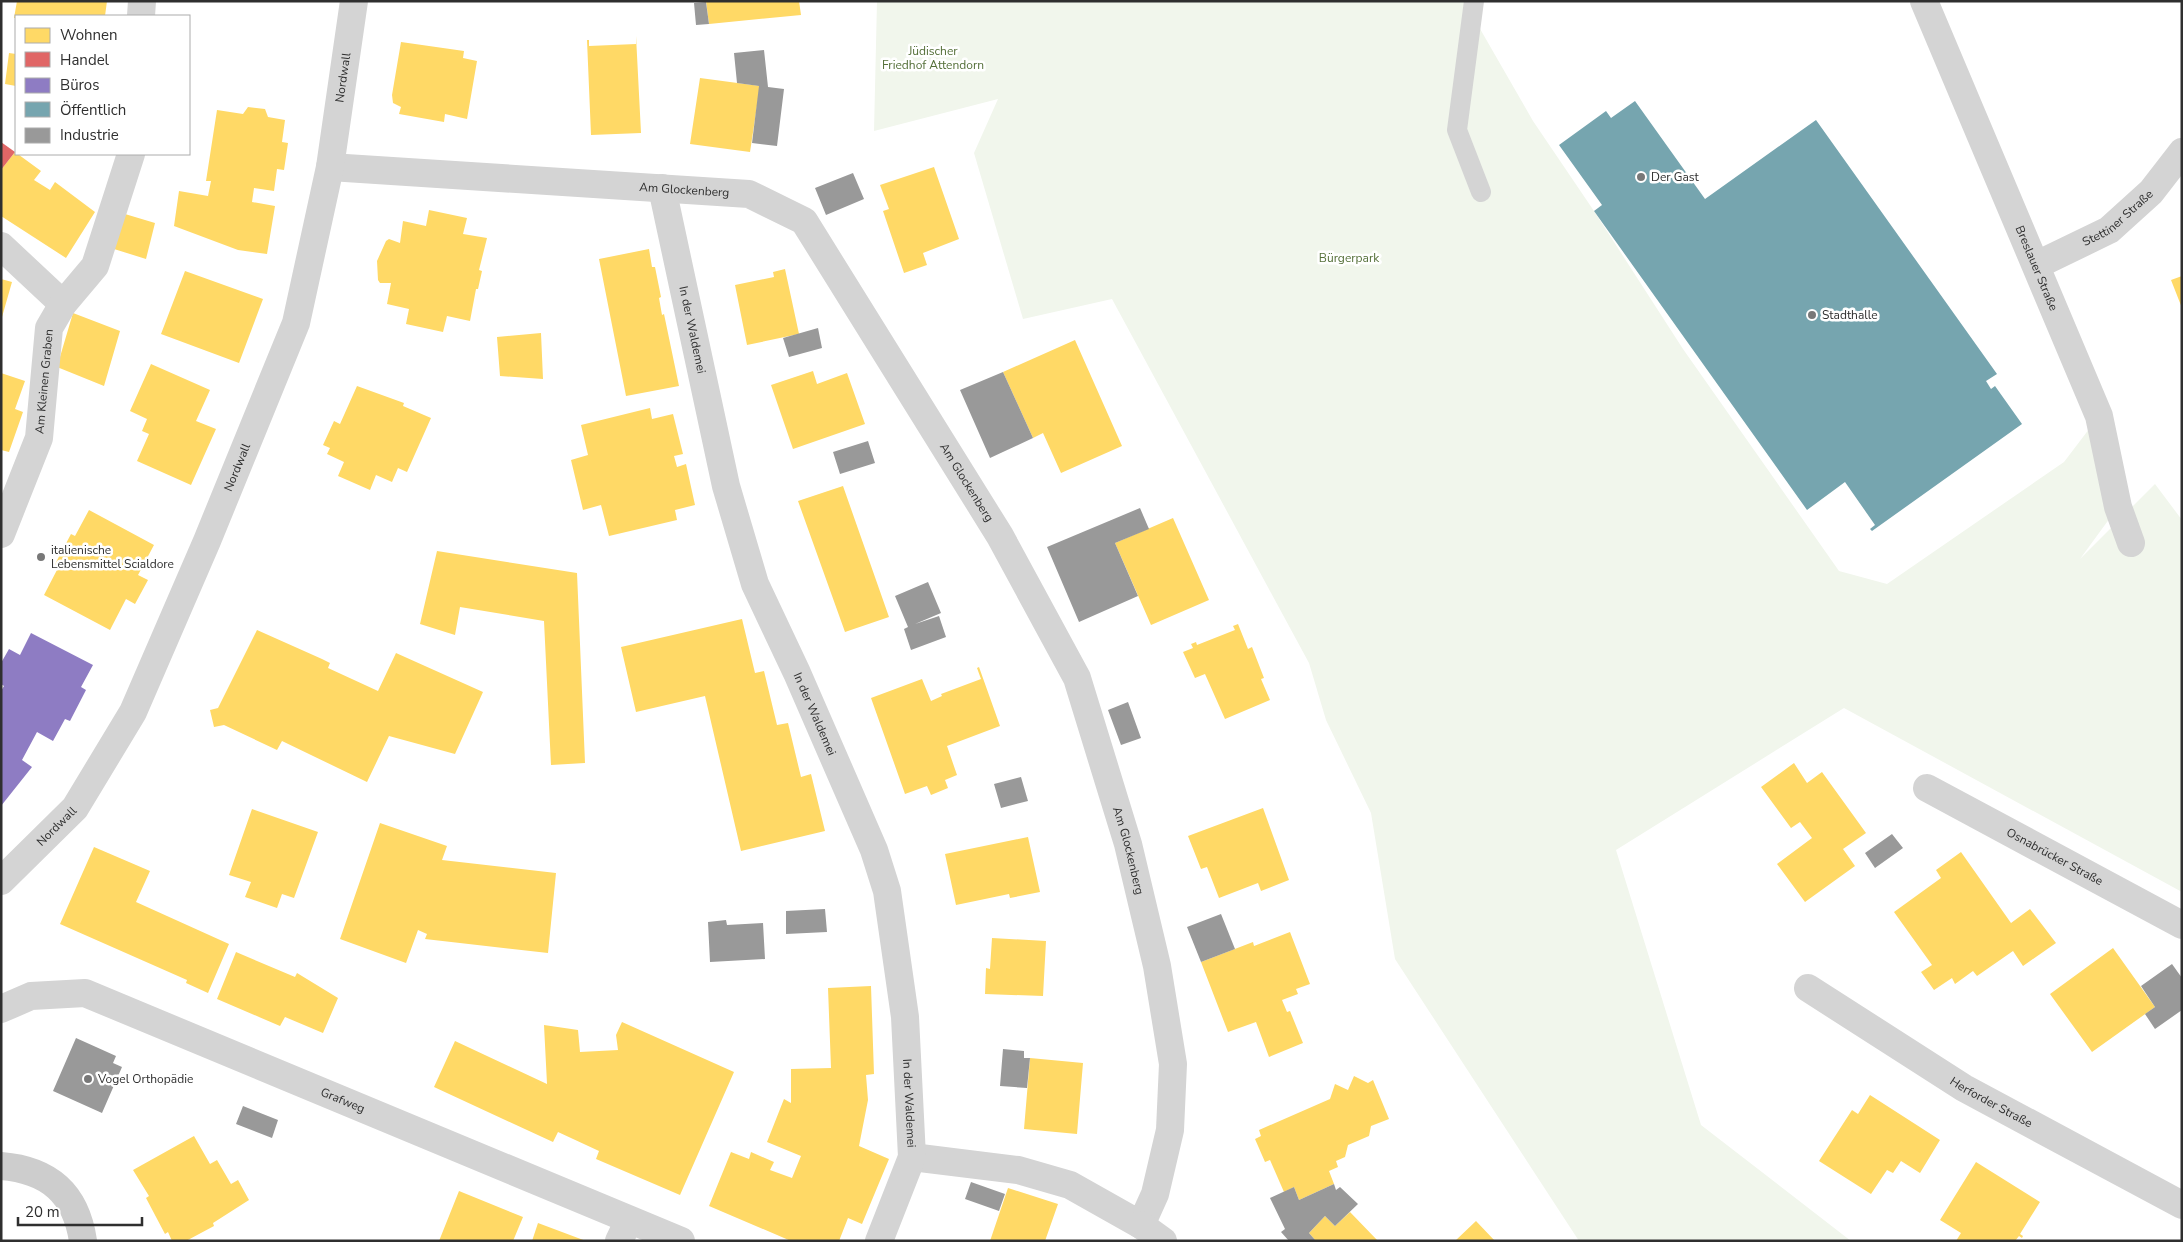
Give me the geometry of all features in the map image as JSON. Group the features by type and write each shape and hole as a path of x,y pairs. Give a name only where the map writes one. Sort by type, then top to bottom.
{"street":[{"path":"142,1 142,15"},
{"name":"Nordwall","path":"1,882 75,808 133,712 207,541 296,323 330,167 354,1"},
{"name":"Breslauer Straße","path":"1924,1 2037,265 2099,416 2118,507 2131,543"},
{"name":"Stettiner Straße","path":"2037,265 2109,230 2151,192 2182,152"},
{"name":"Am Kleinen Graben","path":"1,534 39,438 49,328 63,304 95,266 131,155"},
{"name":"Am Glockenberg","path":"330,167 749,194 804,221 1000,536 1077,678 1128,844 1157,966 1173,1064 1170,1130 1156,1194 1152,1233 1062,1183 1018,1170 912,1157"},
{"name":"In der Waldemei","path":"662,188 726,486 755,584 797,673 874,850 887,891 905,1018 912,1157 879,1241"},
{"path":"1,246 63,304"},
{"name":"Osnabrücker Straße","path":"1927,788 2182,925"},
{"name":"Herforder Straße","path":"1808,988 1964,1088 2182,1205"},
{"name":"Grafweg","path":"1,1009 31,996 85,993 624,1230 681,1241"},
{"path":"1,1166 27,1169 50,1180 68,1197 80,1220 83,1241"}],"lane":[{"path":"1474,1 1457,130 1481,192"}],"green space":[{"path":"877,1 1464,1 1533,121 1683,349 1839,571 1887,584 2064,462 2099,416 2118,507 2080,559 2155,484 2182,520 2182,892 1844,708 1616,850 1701,1125 1851,1241 1579,1241 1395,959 1371,813 1326,720 1309,663 1112,299 1023,319 974,153 998,99 874,131"}],"building: Wohnen":[{"path":"17,1 107,1 105,15 15,15 14,18"},
{"path":"706,1 799,1 801,15 709,24"},
{"path":"636,36 641,133 591,135 587,40 589,40 589,46 636,44"},
{"path":"401,42 464,51 463,58 477,61 467,119 445,114 444,122 399,114 401,107 393,103 392,95"},
{"path":"9,53 15,54 15,86 5,84"},
{"path":"700,78 760,86 750,152 690,144"},
{"path":"248,107 265,109 268,117 285,120 282,142 288,143 284,170 277,169 274,191 254,188 252,202 275,206 267,254 238,250 174,226 179,191 208,196 211,181 206,181 217,110 243,114"},
{"path":"15,152 15,155 19,155 41,171 34,180 50,190 55,182 95,212 66,258 1,216 1,170"},
{"path":"934,167 959,239 923,253 927,265 904,273 883,211 889,209 880,185"},
{"path":"429,210 467,218 463,234 487,238 479,270 482,271 478,289 476,289 470,321 447,316 443,332 406,324 409,309 387,304 391,283 380,283 378,280 377,261 386,241 389,239 400,243 403,221 426,226"},
{"path":"125,214 155,223 146,259 114,249"},
{"path":"649,249 652,267 655,267 661,297 659,298 662,315 664,314 679,386 626,396 599,259"},
{"path":"785,269 799,334 747,345 735,285 774,277 773,272"},
{"path":"185,271 263,299 239,363 161,334"},
{"path":"2182,276 2182,308 2171,280"},
{"path":"1,279 12,282 2,317 1,317"},
{"path":"73,313 120,331 104,386 57,367"},
{"path":"541,333 543,379 500,376 497,337"},
{"path":"1075,340 1122,446 1061,473 1043,433 1033,438 1003,372"},
{"path":"151,364 210,390 196,421 216,429 191,485 137,461 149,434 142,431 147,419 130,411"},
{"path":"813,371 817,384 847,373 865,424 793,449 771,385"},
{"path":"1,373 25,381 15,409 23,412 9,452 1,450"},
{"path":"357,386 404,403 403,406 431,418 407,472 398,468 392,482 376,475 370,490 338,476 344,462 327,454 330,448 323,445 334,421 340,424"},
{"path":"650,408 652,419 673,414 683,454 674,456 677,467 686,464 695,505 675,510 677,520 609,536 601,505 583,510 571,460 588,455 581,425"},
{"path":"843,486 889,617 845,632 798,501"},
{"path":"89,510 154,545 138,575 148,580 135,604 126,599 110,630 44,595 58,568 54,566 71,534 75,536"},
{"path":"1173,518 1209,600 1151,625 1115,543"},
{"path":"437,551 577,573 585,763 551,765 544,621 460,607 455,635 420,624"},
{"path":"742,619 755,673 764,671 777,725 788,723 801,777 811,774 825,831 741,851 705,696 636,712 621,647"},
{"path":"1238,624 1248,649 1252,647 1264,678 1261,679 1270,700 1225,719 1205,674 1195,678 1183,652 1193,648 1191,644 1196,642 1197,645 1235,630 1233,626"},
{"path":"257,630 330,663 328,668 378,691 396,653 483,692 455,754 389,736 367,782 282,741 277,750 224,725 214,727 210,710 218,708"},
{"path":"979,667 1000,726 947,746 957,775 945,780 948,788 931,795 927,786 905,794 871,698 922,679 931,701 942,696 941,694 981,679 977,668"},
{"path":"1794,763 1807,783 1822,772 1866,833 1843,849 1855,866 1805,902 1777,864 1812,838 1800,822 1791,828 1761,787"},
{"path":"1263,808 1289,880 1261,891 1258,883 1219,898 1207,867 1201,869 1188,836"},
{"path":"252,809 318,832 294,898 282,894 277,908 245,897 251,882 229,875"},
{"path":"380,823 447,846 442,860 556,873 548,953 425,939 427,934 418,930 406,963 340,939"},
{"path":"1028,837 1040,892 1010,898 1009,894 956,905 945,854"},
{"path":"94,847 150,871 136,902 229,944 208,993 186,983 187,980 60,924"},
{"path":"1961,852 2011,923 2030,909 2056,943 2023,966 2013,951 1977,976 1973,971 1955,984 1952,978 1934,990 1921,972 1932,965 1894,912 1941,878 1936,870"},
{"path":"1290,932 1310,984 1296,989 1298,994 1282,1000 1287,1012 1290,1011 1303,1043 1269,1057 1256,1022 1228,1032 1201,962 1253,942 1254,946"},
{"path":"992,938 1046,941 1043,996 985,994 986,968 990,969"},
{"path":"2113,948 2155,1007 2092,1052 2050,994"},
{"path":"236,952 295,977 297,973 338,998 323,1033 285,1017 280,1026 217,999"},
{"path":"871,986 874,1074 866,1075 868,1100 859,1146 889,1159 862,1224 848,1218 839,1241 791,1241 709,1206 731,1152 749,1159 751,1152 774,1162 770,1170 792,1178 801,1156 767,1142 784,1099 791,1103 791,1069 831,1068 828,988"},
{"path":"622,1022 734,1072 680,1195 596,1159 599,1151 558,1132 553,1142 434,1087 455,1041 547,1084 544,1025 578,1030 580,1052 618,1050 616,1035"},
{"path":"1030,1058 1083,1063 1077,1134 1024,1129"},
{"path":"1354,1076 1368,1083 1373,1080 1389,1119 1371,1126 1369,1136 1348,1145 1345,1157 1336,1161 1338,1167 1329,1171 1334,1184 1299,1200 1294,1187 1284,1192 1270,1160 1265,1162 1255,1139 1261,1136 1259,1130 1330,1099 1335,1084 1348,1090"},
{"path":"1870,1095 1940,1140 1920,1173 1901,1161 1893,1173 1887,1170 1871,1194 1819,1161 1852,1110 1858,1114"},
{"path":"194,1136 210,1164 217,1160 231,1184 238,1180 249,1200 213,1223 214,1226 186,1241 172,1241 168,1232 165,1234 146,1198 149,1196 133,1170"},
{"path":"1976,1162 2040,1202 2020,1234 2023,1236 2022,1238 2019,1236 2015,1241 1956,1241 1961,1233 1940,1220"},
{"path":"1008,1188 1058,1204 1045,1241 990,1241"},
{"path":"459,1191 523,1217 513,1241 439,1241"},
{"path":"1350,1212 1378,1241 1316,1241 1309,1233 1325,1216 1335,1226"},
{"path":"1476,1221 1495,1241 1455,1241"},
{"path":"538,1223 586,1241 532,1241"}],"building: Handel":[{"path":"1,142 15,152 1,170"}],"building: Büros":[{"path":"31,633 93,665 81,687 86,690 70,721 65,719 53,741 37,732 22,760 32,767 1,806 1,691 4,686 1,684 1,663 9,649 20,655"}],"building: Öffentlich":[{"name":"Stadthalle","path":"1635,101 1705,199 1816,120 1997,374 1986,381 1991,389 1995,386 2022,424 1872,531 1870,529 1875,525 1845,482 1807,510 1594,211 1602,205 1559,145 1606,111 1611,118"}],"building: Industrie":[{"path":"706,2 709,24 696,25 694,3"},
{"path":"764,50 768,87 784,89 777,146 752,143 759,86 737,83 734,53"},
{"path":"853,173 864,199 826,215 815,188"},
{"path":"818,328 822,348 789,357 783,338"},
{"path":"1003,372 1033,438 990,458 960,390"},
{"path":"868,441 875,463 840,474 833,452"},
{"path":"1140,508 1149,529 1115,543 1138,596 1079,622 1047,547"},
{"path":"928,582 941,613 915,624 939,616 946,637 911,650 904,629 908,627 895,596"},
{"path":"1128,702 1141,738 1121,745 1108,710"},
{"path":"1021,777 1028,801 1001,808 994,784"},
{"path":"1892,834 1903,848 1875,868 1865,853"},
{"path":"825,909 827,932 786,934 786,911"},
{"path":"1221,914 1235,949 1201,962 1187,927"},
{"path":"726,920 727,925 763,923 765,959 710,962 708,922"},
{"path":"2172,964 2182,978 2182,1010 2155,1029 2145,1014 2155,1007 2141,986"},
{"name":"Vogel Orthopädie","path":"76,1038 116,1056 113,1063 122,1067 102,1113 53,1091"},
{"path":"1003,1049 1024,1051 1024,1058 1030,1058 1027,1088 1000,1086"},
{"path":"243,1106 278,1120 272,1138 236,1124"},
{"path":"971,1182 1005,1194 999,1211 965,1199"},
{"path":"1334,1184 1336,1190 1340,1187 1358,1204 1335,1226 1325,1216 1309,1233 1316,1241 1289,1241 1281,1232 1285,1229 1270,1198 1294,1187 1299,1200"}],"place":[{"name":"Der Gast","path":"1641,177"},
{"name":"Stadthalle","path":"1812,315"},
{"name":"italienische Lebensmittel Scialdore","path":"41,557"},
{"name":"Vogel Orthopädie","path":"88,1079"}],"park label":[{"name":"Jüdischer Friedhof Attendorn","path":"933,58"},
{"name":"Bürgerpark","path":"1349,258"}]}
